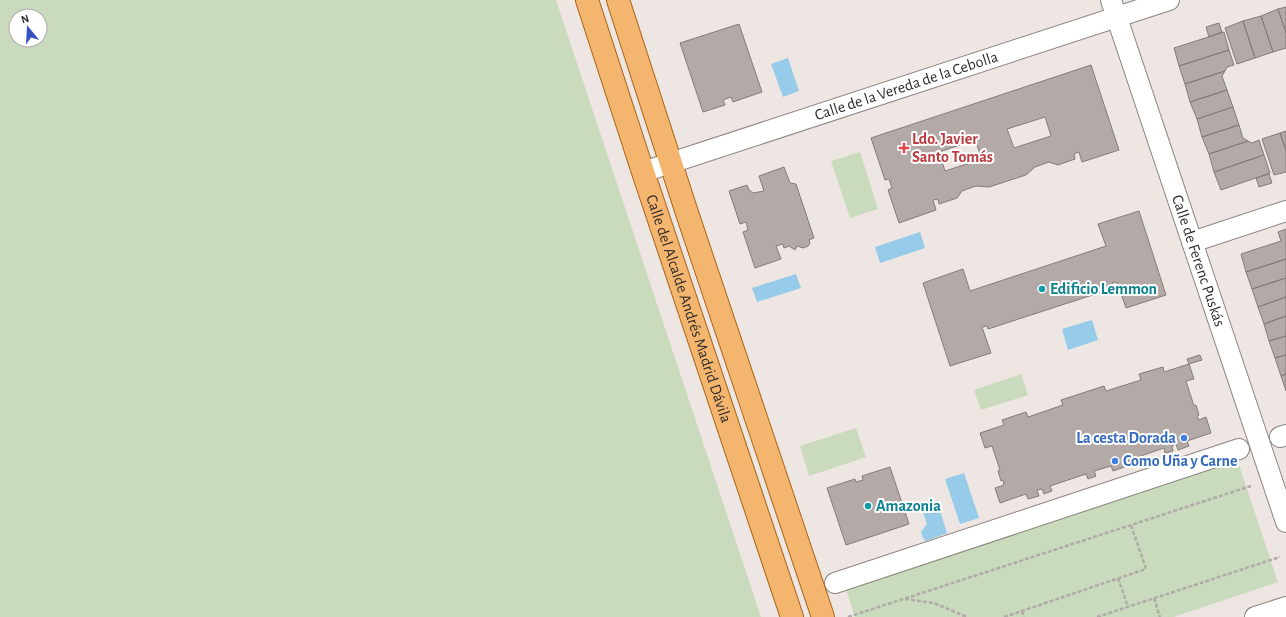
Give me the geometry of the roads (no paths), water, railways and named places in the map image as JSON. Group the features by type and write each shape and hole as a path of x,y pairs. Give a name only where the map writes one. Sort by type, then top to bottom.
{"main road":[{"name":"Calle del Alcalde Andrés Madrid Dávila","path":"587,0 792,617"},
{"name":"Calle del Alcalde Andrés Madrid Dávila","path":"618,0 687,213 823,617"}],"street":[{"name":"Calle de la Vereda de la Cebolla","path":"643,172 1114,8 1169,0"},
{"name":"Calle de Ferenc Puskás","path":"1114,8 1286,522"},
{"path":"1192,242 1286,211"},
{"path":"835,583 1239,448"},
{"path":"1255,617 1286,607"}],"water":[{"path":"788,58 799,91 783,97 771,64"},
{"path":"920,232 925,248 880,263 875,247"},
{"path":"796,274 801,288 757,302 752,288"},
{"path":"1092,320 1098,340 1068,350 1062,329"},
{"path":"964,473 979,518 960,524 945,479"},
{"path":"938,504 947,533 926,541 921,532 927,524 922,509"}],"place":[{"name":"Ldo. Javier Santo Tomás","path":"904,148"},
{"name":"Edificio Lemmon","path":"1042,289"},
{"name":"La cesta Dorada","path":"1184,438"},
{"name":"Como Uña y Carne","path":"1115,461"},
{"name":"Amazonia","path":"868,506"}]}
